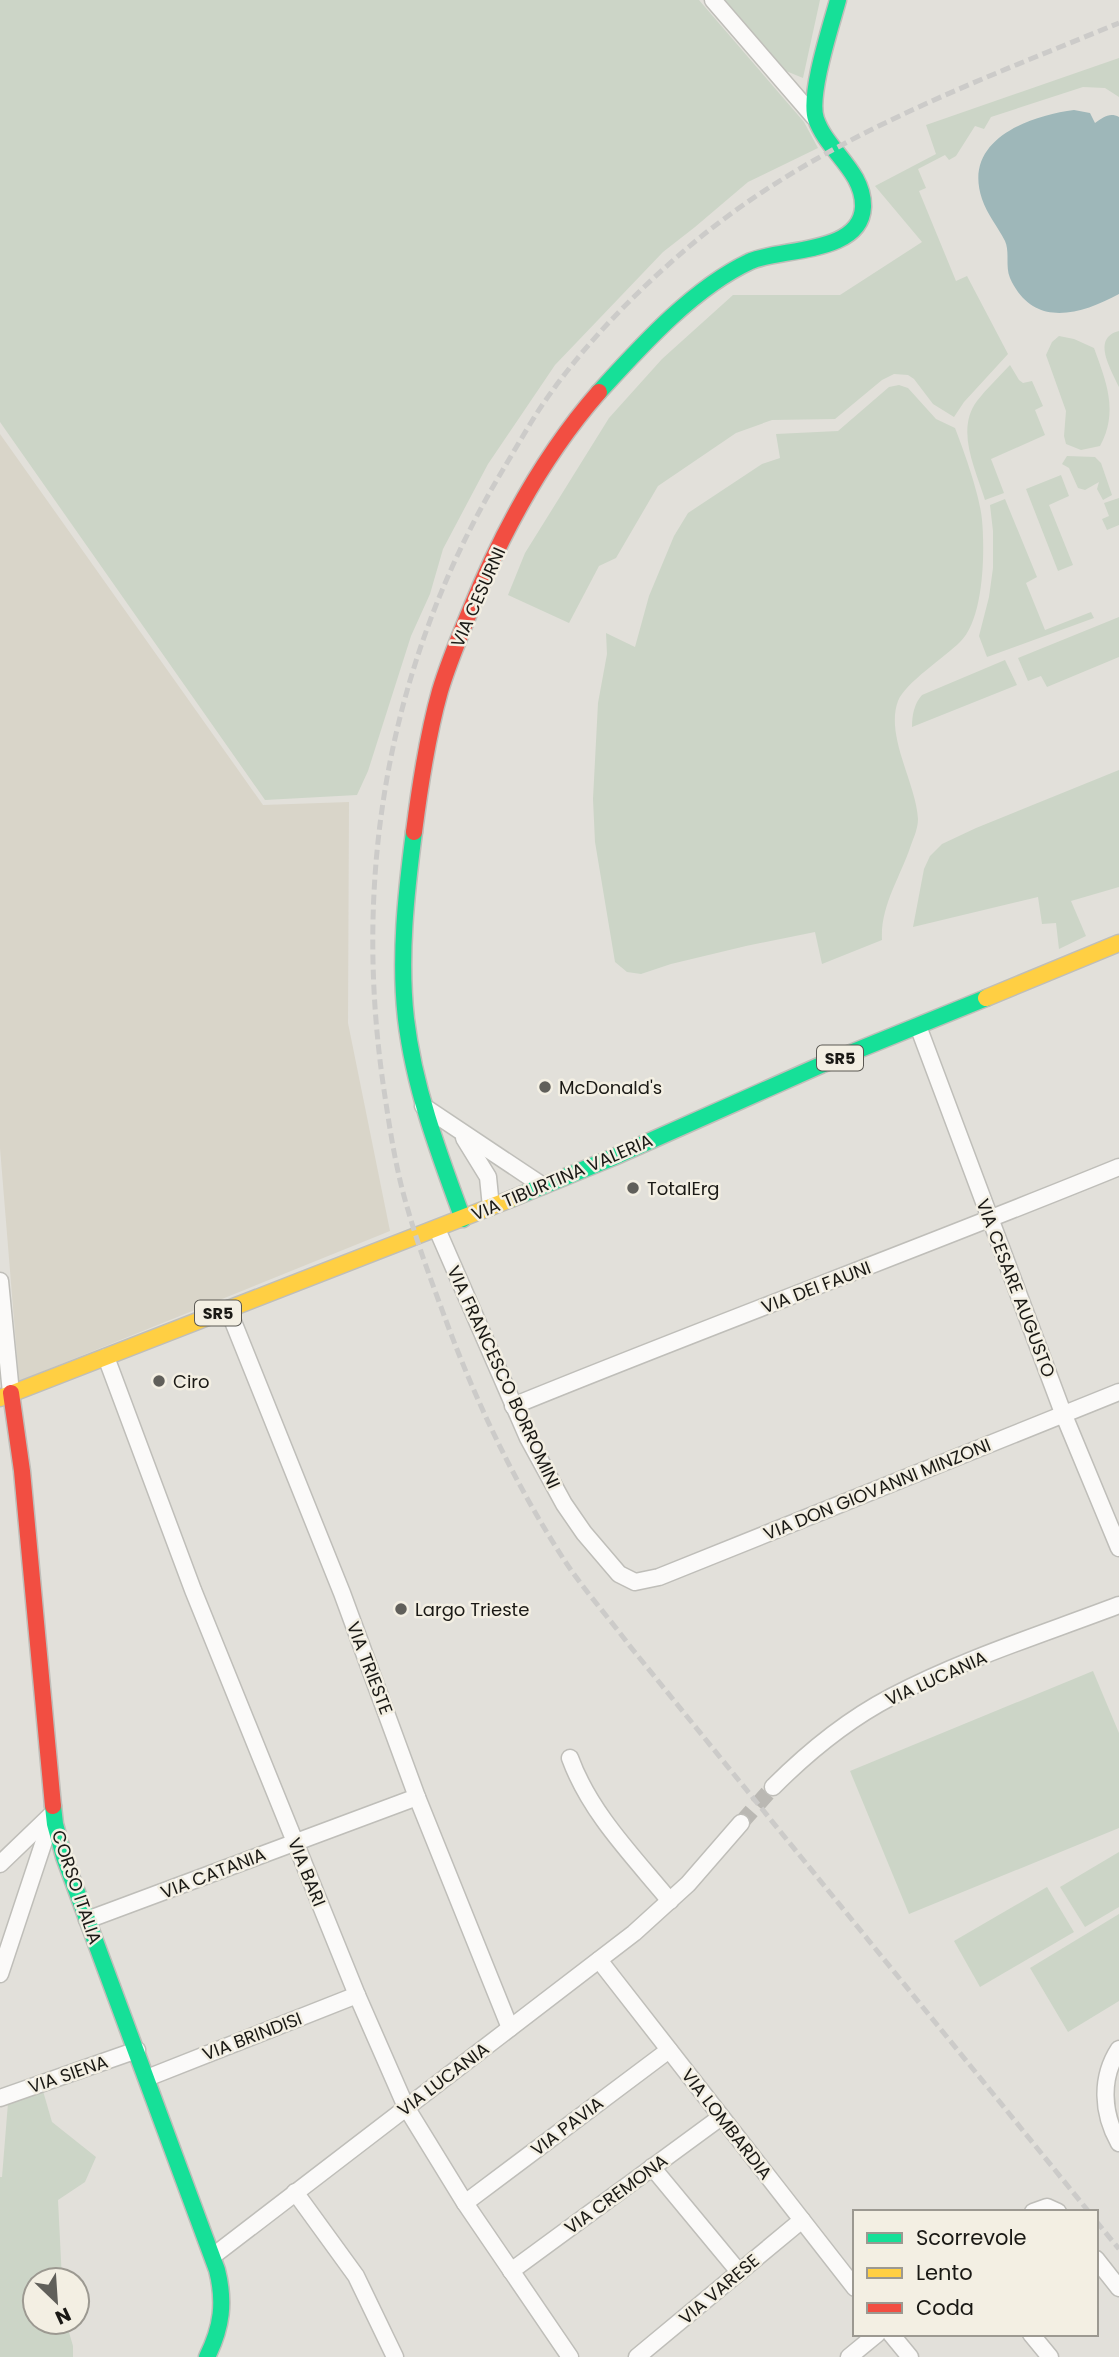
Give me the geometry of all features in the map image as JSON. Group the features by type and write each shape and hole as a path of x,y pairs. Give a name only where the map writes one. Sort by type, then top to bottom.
{"street":[{"path":"713,0 814,117"},
{"path":"814,117 820,68 838,0"},
{"name":"VIA CESURNI","path":"463,1219 423,1106 404,994 405,903 421,780 440,691 457,640 529,488 576,421 626,362 702,293 740,267 772,253 834,243 858,225 862,213 862,197 836,148 814,117"},
{"name":"VIA TIBURTINA VALERIA","path":"6,1395 463,1219 789,1079 1119,943"},
{"name":"VIA CESARE AUGUSTO","path":"918,1026 1063,1413 1119,1548"},
{"path":"423,1106 543,1186"},
{"path":"459,1130 488,1177 491,1207"},
{"name":"VIA DEI FAUNI","path":"513,1406 991,1220 1119,1167"},
{"name":"VIA FRANCESCO BORROMINI","path":"437,1229 513,1406 545,1473 575,1521 615,1570 635,1582"},
{"path":"0,1281 6,1395"},
{"name":"VIA TRIESTE","path":"228,1309 342,1593 417,1797 510,2028"},
{"name":"VIA BARI","path":"106,1357 193,1590 406,2107 465,2203 570,2357"},
{"name":"VIA DON GIOVANNI MINZONI","path":"635,1582 659,1577 1119,1392"},
{"name":"CORSO ITALIA","path":"6,1395 22,1471 53,1813 64,1857 213,2256 224,2310 222,2326 207,2357"},
{"name":"VIA LUCANIA","path":"773,1787 828,1738 889,1698 978,1658 1119,1605"},
{"path":"570,1758 593,1805 670,1901"},
{"name":"VIA CATANIA","path":"88,1920 417,1797"},
{"path":"0,1864 53,1813"},
{"path":"0,1975 53,1813"},
{"name":"VIA LUCANIA","path":"213,2256 599,1960 670,1901 741,1822"},
{"name":"VIA LOMBARDIA","path":"599,1960 853,2285"},
{"name":"VIA BRINDISI","path":"147,2078 358,1995"},
{"path":"1119,2049 1109,2066 1105,2095 1108,2118 1119,2143"},
{"name":"VIA SIENA","path":"0,2098 137,2050"},
{"name":"VIA PAVIA","path":"465,2203 669,2050"},
{"name":"VIA CREMONA","path":"511,2272 721,2116"},
{"path":"653,2167 739,2272"},
{"path":"295,2192 356,2276 396,2357"},
{"name":"VIA VARESE","path":"637,2357 802,2220"},
{"path":"1098,2262 1119,2288"},
{"path":"849,2357 875,2336"},
{"path":"893,2336 910,2357"},
{"path":"1033,2336 1050,2357"}],"shaded area":[{"path":"0,434 263,805 349,802 348,1023 390,1231 19,1381 0,1148"}],"green space":[{"path":"0,0 699,0 804,122 818,148 748,182 663,252 555,365 488,464 443,549 430,594 411,636 368,771 357,795 265,800 0,422"},
{"path":"725,0 820,0 803,78 786,71"},
{"path":"1119,58 1119,97 1105,88 1083,87 991,117 984,129 975,126 956,156 949,160 945,155 918,169 926,188 919,191 956,281 967,276 1008,354 964,402 954,417 933,404 914,379 908,375 894,374 882,380 835,419 772,420 736,433 658,486 616,558 599,566 569,623 508,595 525,553 609,418 662,359 733,295 840,295 922,242 875,186 936,154 926,125"},
{"path":"1119,331 1119,387 1108,363 1105,347 1106,340"},
{"path":"1059,336 1094,348 1106,385 1110,409 1106,433 1100,446 1081,450 1066,444 1066,411 1046,355 1052,342"},
{"path":"1010,365 1023,383 1032,381 1043,406 1035,410 1045,435 991,459 1004,493 985,500 969,450 968,424 977,401"},
{"path":"899,385 908,388 936,419 955,428 981,510 983,567 978,602 968,631 960,642 909,686 898,701 895,729 916,805 918,822 884,915 882,940 822,964 815,932 671,964 641,974 627,972 615,962 595,842 593,799 598,703 607,654 606,633 635,647 649,596 674,536 688,513 762,464 780,458 776,434 838,431 889,387"},
{"path":"1067,456 1095,457 1101,463 1112,495 1103,500 1097,489 1099,482 1085,490 1078,488 1069,468 1062,464"},
{"path":"1061,475 1069,496 1049,505 1073,565 1058,571 1026,489"},
{"path":"1119,498 1119,525 1107,530 1102,519 1109,516 1104,503"},
{"path":"1005,499 1037,577 1026,583 1045,630 1091,612 1094,618 987,657 979,636 993,568 990,505"},
{"path":"1119,617 1119,657 1047,687 1041,676 1028,681 1018,658"},
{"path":"1005,660 1017,685 912,727 914,710 922,695"},
{"path":"1119,770 1119,887 1071,901 1086,936 1059,949 1056,923 1042,924 1038,897 913,927 924,869 930,856 942,844"},
{"path":"1093,1671 1119,1733 1119,1828 909,1914 850,1771"},
{"path":"1119,1852 1119,1907 1085,1927 1060,1887"},
{"path":"1047,1887 1074,1932 980,1987 954,1941"},
{"path":"1119,1914 1119,2001 1068,2032 1030,1968"},
{"path":"43,2091 52,2122 96,2157 85,2182 58,2200 61,2266 21,2266 21,2336 70,2336 73,2357 0,2357 0,2177 8,2103"}],"water":[{"path":"1074,110 1090,113 1095,123 1109,115 1119,117 1119,294 1089,308 1058,313 1031,305 1010,278 1006,245 984,205 978,178 981,161 990,146 1003,135 1037,118"}],"tunnel":[{"path":"741,1823 773,1787"}],"railway":[{"path":"1087,2210 629,1645 569,1567 528,1500 485,1415 460,1356 422,1254 404,1195 384,1090 375,1010 373,930 377,851 388,774 405,698 429,623 460,549 498,478 535,416 585,349 623,307 685,250 734,212 785,178 893,119 1005,69 1119,23"},
{"path":"1098,2223 1119,2249"}],"traffic: fast":[{"path":"599,392 669,319 730,272 751,261 835,241 849,233 859,222 863,207 858,183 821,130 814,108 821,60 838,0"},
{"path":"414,832 403,949 406,1019 421,1095 463,1219"},
{"path":"511,1199 614,1157 821,1065 986,998"},
{"path":"53,1806 64,1857 217,2270 221,2314 207,2357"}],"traffic: slow":[{"path":"986,998 1119,943"},
{"path":"0,1398 511,1199"}],"traffic: jam":[{"path":"414,832 435,708 470,611 525,496 559,443 599,392"},
{"path":"11,1393 22,1471 53,1806"}],"place":[{"name":"McDonald's","path":"545,1087"},
{"name":"TotalErg","path":"633,1188"},
{"name":"Ciro","path":"159,1381"},
{"name":"Largo Trieste","path":"401,1609"}]}
